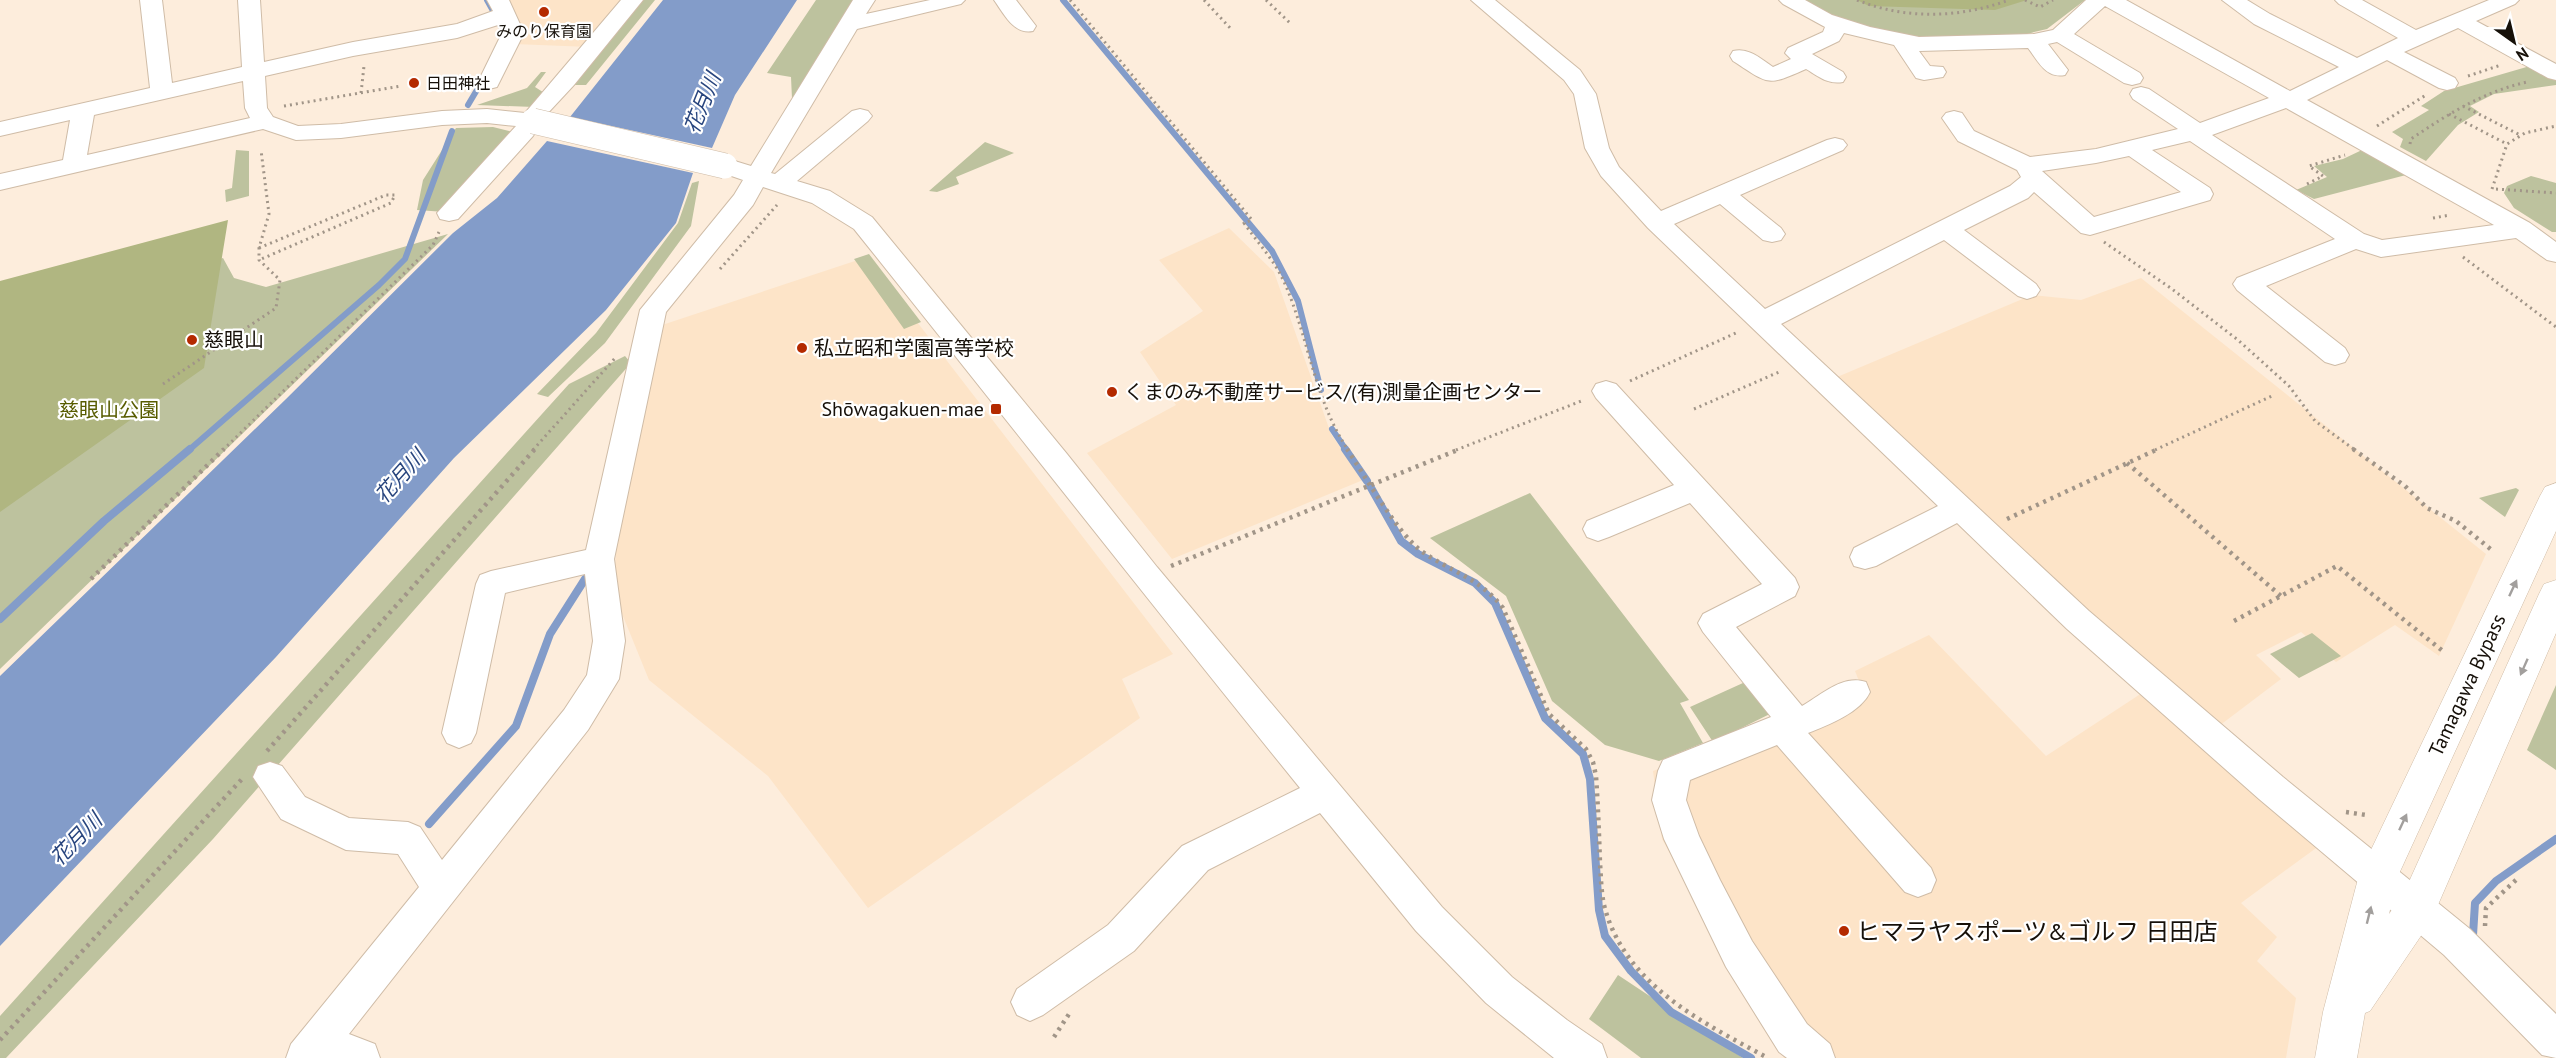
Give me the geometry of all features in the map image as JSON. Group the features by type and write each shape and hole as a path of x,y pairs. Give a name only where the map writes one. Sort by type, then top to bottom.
{"highway":[{"name":"Tamagawa Bypass","path":"2336,1058 2344,1012 2379,875 2556,496"},
{"path":"2344,1012 2417,908 2556,594"}],"street":[{"path":"151,0 162,93"},
{"path":"249,0 256,108 296,133 375,127 442,118 488,116 533,121 725,166 771,188 821,197 863,223 1057,462 1146,576 1429,919 1499,990 1553,1034 1588,1058"},
{"path":"449,213 533,121 538,110 632,0"},
{"path":"771,188 856,12 905,13 954,0"},
{"path":"1005,0 1024,26"},
{"path":"1482,0 1572,75 1585,94 1597,148 1609,171 1657,222 2078,620 2271,789 2379,875 2457,942 2556,1041"},
{"path":"1790,0 1824,20 1866,33 1919,44 2034,40 2060,35 2099,0"},
{"path":"2110,0 2521,229 2556,254"},
{"path":"2233,0 2262,19 2357,67"},
{"path":"2346,0 2415,38"},
{"path":"1764,321 2019,192 2030,172 2195,132 2288,99 2415,38 2508,0"},
{"path":"0,129 366,47 457,32 497,12 513,33 489,82"},
{"path":"2461,21 2546,68"},
{"path":"1835,77 1796,53 1832,36 1838,24"},
{"path":"2060,35 2137,86 2195,132 2355,240 2381,249 2521,229"},
{"path":"1901,40 1924,73 1935,72"},
{"path":"2034,40 2057,70"},
{"path":"2388,52 2447,83"},
{"path":"1741,56 1772,76 1807,60"},
{"path":"375,127 404,111 465,96"},
{"path":"74,164 83,110"},
{"path":"0,182 269,115"},
{"path":"361,1058 313,1050 576,720 603,679 609,641 599,560 653,310 742,201 771,188 860,116"},
{"path":"1954,118 1966,136 2030,172 2090,227 2201,194 2132,147"},
{"path":"1657,222 1835,145"},
{"path":"1722,193 1772,234"},
{"path":"1946,229 2027,290"},
{"path":"2335,355 2246,284 2355,240"},
{"path":"1606,392 1784,587 1714,622 1789,726 1918,880"},
{"path":"1598,529 1695,489"},
{"path":"1866,557 1960,508"},
{"path":"459,733 491,584 599,560"},
{"path":"1816,1058 1793,1038 1739,954 1682,839 1669,800 1675,771 1814,716 1854,692"},
{"path":"259,770 294,808 346,834 408,838 440,888"},
{"path":"1030,1002 1121,938 1195,858 1325,793"}],"path":[{"path":"1071,0 1252,220 1244,224 1284,280 1293,302 1321,398 1339,436 1408,539 1417,549 1432,559 1477,580 1496,596 1549,714 1586,749 1593,762 1596,776 1604,904 1612,928 1634,965 1663,997 1768,1058"},
{"path":"1204,0 1232,30"},
{"path":"1266,0 1290,23"},
{"path":"1857,0 1869,6 1956,15 2009,0"},
{"path":"2025,0 2040,7 2053,0"},
{"path":"361,93 366,47"},
{"path":"2409,147 2411,139 2449,114 2489,91 2546,68"},
{"path":"269,115 401,86"},
{"path":"2463,106 2521,136"},
{"path":"2449,114 2507,144"},
{"path":"2489,198 2507,144 2521,136 2556,126"},
{"path":"163,384 276,308 280,280 259,260 259,248 269,214 261,150"},
{"path":"2285,194 2323,176 2309,166 2337,159 2353,151"},
{"path":"714,276 771,188"},
{"path":"2492,189 2527,189 2556,194"},
{"path":"259,248 386,195 395,195 391,203 259,260"},
{"path":"91,579 433,244 449,213"},
{"path":"2090,227 2093,235 2238,340 2289,386 2315,422 2405,486 2427,508 2456,521 2493,551"},
{"path":"2440,241 2556,327"},
{"path":"1146,576 1372,483 1606,392 1764,321"},
{"path":"0,1040 259,770 619,353"},
{"path":"1694,409 1805,360"},
{"path":"2001,522 2274,395"},
{"path":"2127,463 2281,596"},
{"path":"2234,621 2337,566 2444,652"},
{"path":"2484,930 2486,908 2517,879"}],"shaded area":[{"path":"503,0 624,0 590,47 514,44"},
{"path":"1229,228 1274,272 1331,434 1363,480 1172,559 1087,453 1176,405 1140,352 1203,311 1159,260"},
{"path":"867,257 1173,654 1122,679 1140,718 868,908 768,776 649,680 614,594 619,480 644,331"},
{"path":"2141,278 2486,554 2439,656 2395,625 2336,662 2301,632 2256,655 2281,679 2215,729 1830,380 2032,295 2081,300"},
{"path":"1929,635 2046,756 2148,689 2323,843 2241,903 2277,937 2257,961 2296,998 2286,1058 1784,1058 1662,839 1653,771 1749,735 1861,686 1855,671"}],"green space":[{"path":"641,0 655,0 586,85 572,85"},
{"path":"816,0 858,0 792,99 791,77 767,73"},
{"path":"1799,0 2085,0 2047,29 2018,36 1928,39 1890,34 1842,22"},
{"path":"1857,0 2027,0 1995,10 1869,6"},
{"path":"2530,66 2556,80 2556,85 2494,94 2470,106 2479,112 2458,125 2426,161 2400,147 2403,139 2392,132 2429,110 2421,106 2444,91"},
{"path":"541,72 546,72 535,87 546,94 534,107 477,105 527,88"},
{"path":"493,127 517,133 445,212 417,210 423,180 456,128"},
{"path":"985,142 1014,153 956,177 959,184 937,192 929,191"},
{"path":"236,150 249,151 249,196 226,202 225,190 232,188"},
{"path":"2362,150 2406,175 2314,199 2296,190 2327,177 2314,166 2343,159"},
{"path":"2531,176 2556,183 2556,232 2552,232 2514,208 2504,193 2507,186"},
{"path":"699,181 691,226 605,343 548,397 537,394 596,333 678,223 692,183"},
{"path":"228,220 204,368 0,512 0,281"},
{"name":"慈眼山公園","path":"448,234 0,669 0,330 223,258 234,278 266,287"},
{"path":"869,254 921,322 904,329 854,259"},
{"path":"625,356 631,363 213,839 6,1058 0,1058 0,1016 569,384"},
{"path":"2516,488 2519,490 2505,517 2479,498"},
{"path":"1530,493 1689,700 1680,703 1703,743 1659,761 1605,745 1552,701 1506,596 1430,538"},
{"path":"2312,633 2341,656 2299,678 2270,654"},
{"path":"1754,678 1780,709 1713,742 1690,707"},
{"path":"2556,685 2556,770 2527,750"},
{"path":"1618,975 1743,1058 1641,1058 1589,1019"}],"water":[{"name":"花月川","path":"663,0 797,0 735,95 712,148 570,117"},
{"name":"花月川","path":"547,141 693,173 676,223 606,310 454,458 276,657 0,946 0,676 285,400 453,233 497,198"}],"waterway":[{"path":"487,0 497,18"},
{"path":"1063,0 1272,251 1298,301 1321,390"},
{"path":"468,105 484,78"},
{"path":"189,450 379,285 405,259 452,131"},
{"path":"1332,429 1346,450"},
{"path":"0,619 104,521 190,449"},
{"path":"1345,449 1367,481"},
{"path":"1370,486 1401,541 1418,554 1475,583 1495,603 1545,718 1583,754 1590,779 1599,910 1605,936 1631,971 1671,1012 1751,1058"},
{"path":"429,824 516,726 550,634 585,579"},
{"path":"2473,935 2475,903 2496,881 2556,839"}],"place":[{"name":"みのり保育園","path":"544,12"},
{"name":"日田神社","path":"414,83"},
{"name":"慈眼山","path":"192,340"},
{"name":"私立昭和学園高等学校","path":"802,348"},
{"name":"くまのみ不動産サービス/(有)測量企画センター","path":"1112,392"},
{"name":"Shōwagakuen-mae","path":"996,409"},
{"name":"ヒマラヤスポーツ&ゴルフ 日田店","path":"1844,931"}]}
